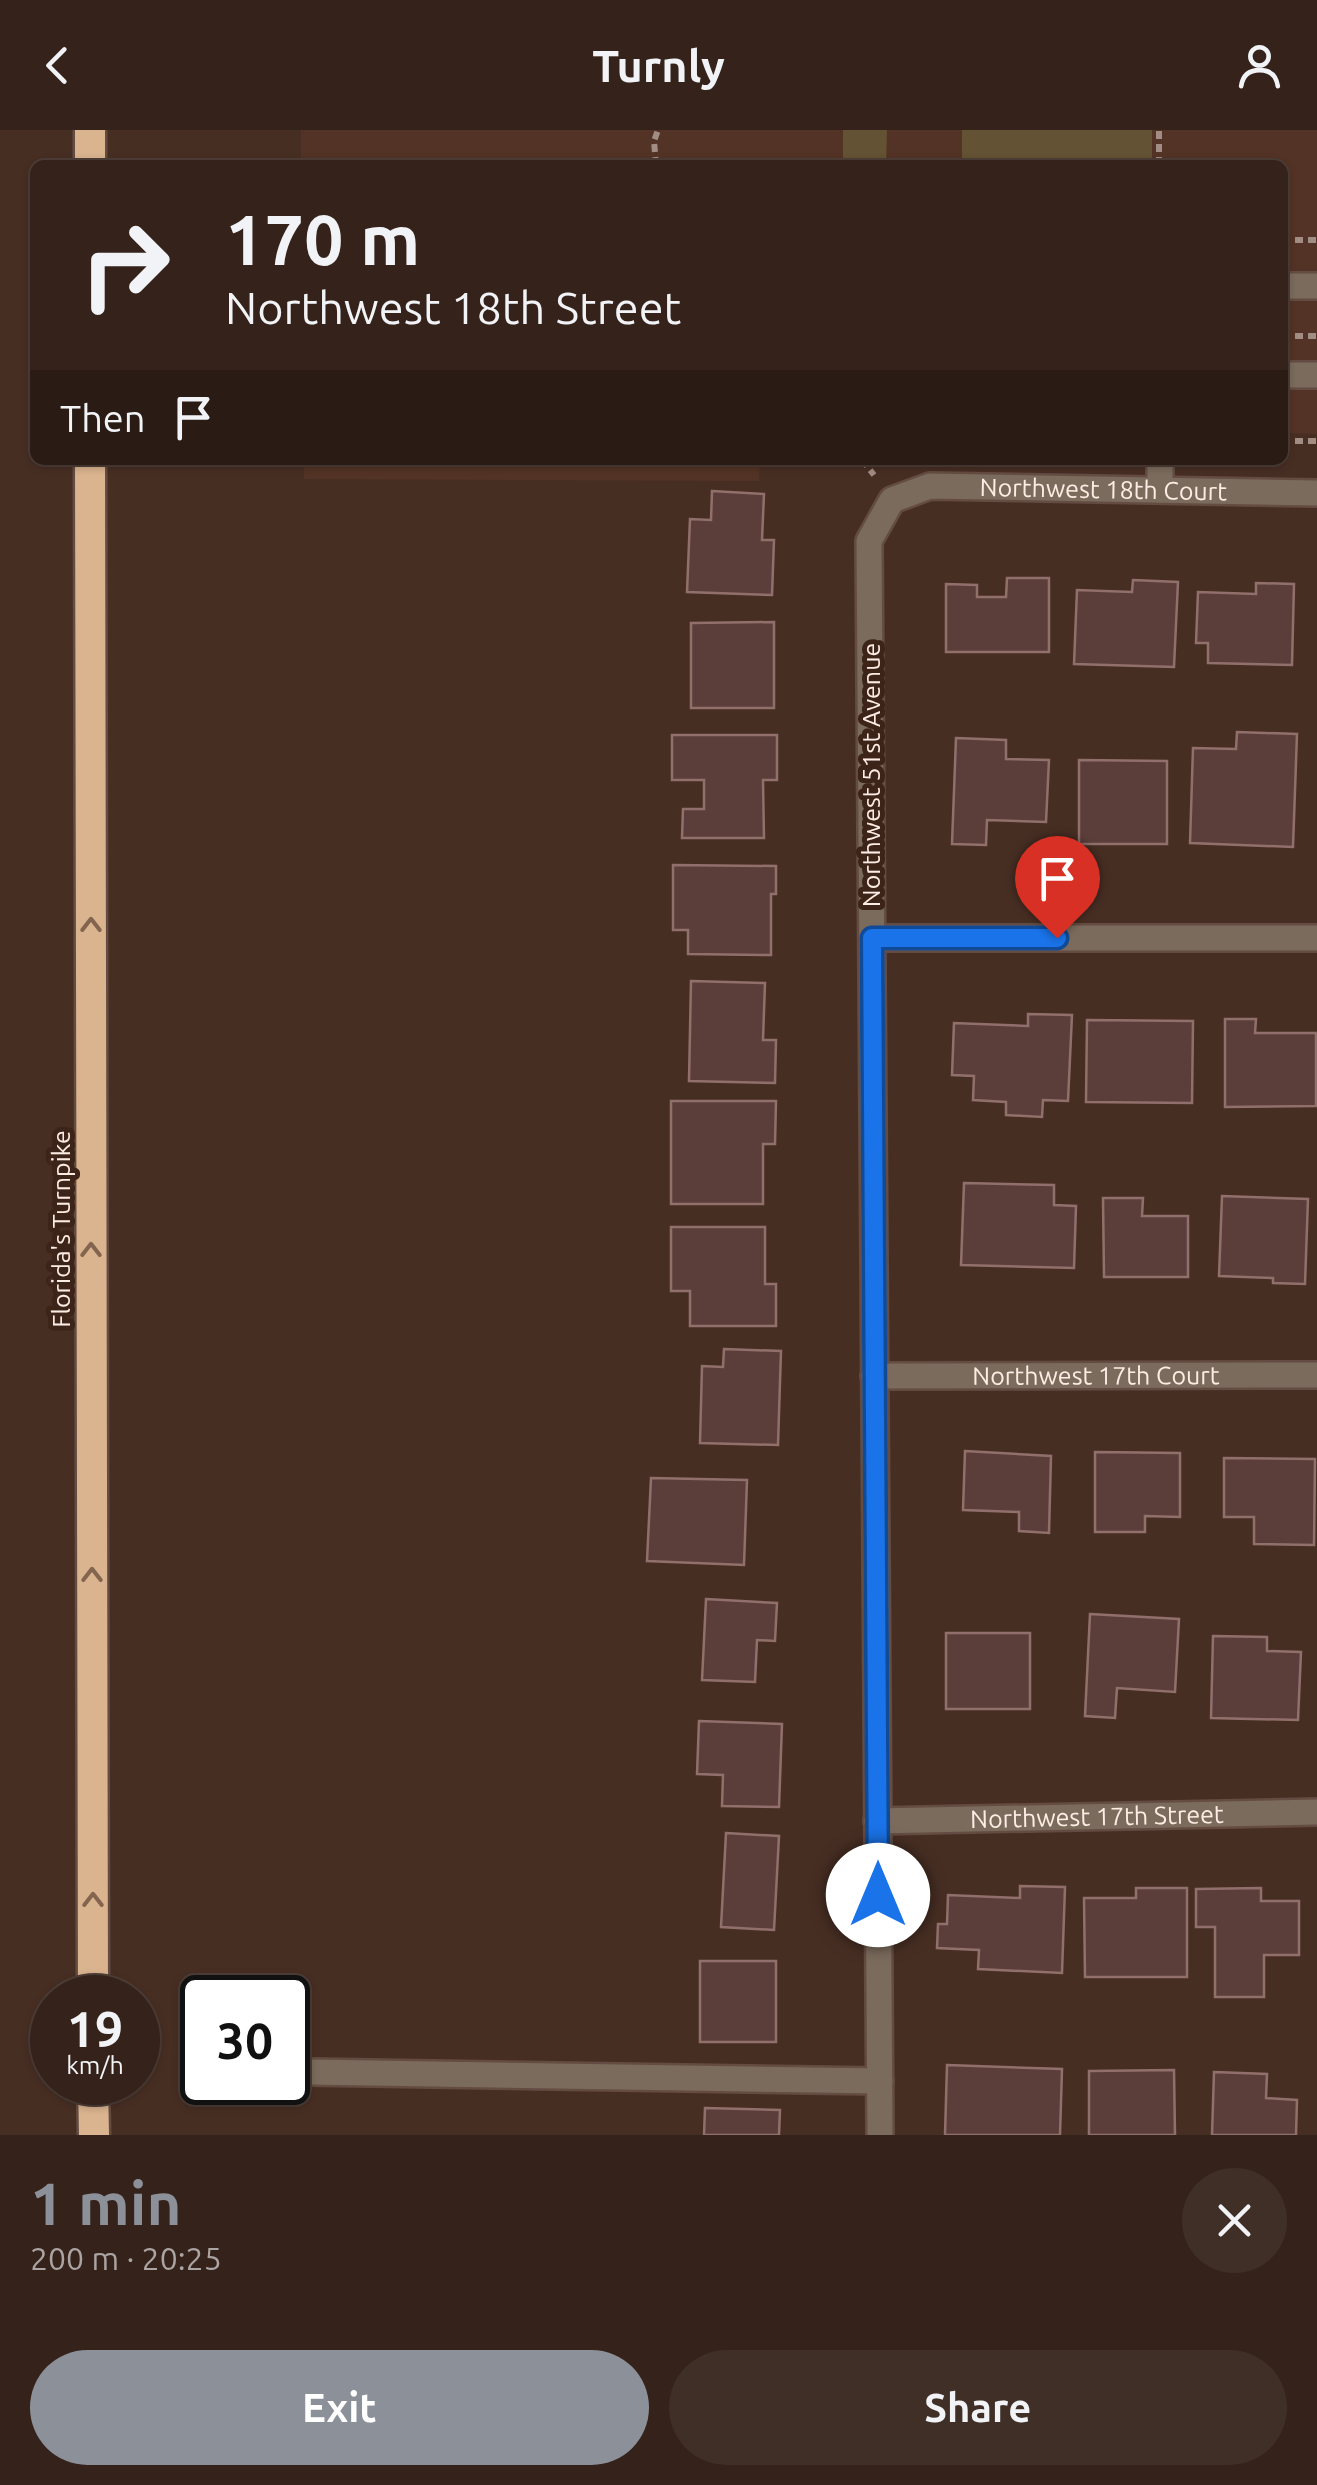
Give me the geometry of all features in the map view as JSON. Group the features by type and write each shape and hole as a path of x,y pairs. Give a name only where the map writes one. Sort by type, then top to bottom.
{"highway":[{"path":"90,130 90,160"},
{"name":"Florida's Turnpike","path":"90,465 93,1975"},
{"path":"94,2105 94,2135"}],"street":[{"path":"1288,286 1317,286"},
{"path":"1288,374 1317,375"},
{"path":"1160,465 1160,490"},
{"name":"Northwest 18th Court","path":"892,500 930,486 1317,493"},
{"name":"Northwest 51st Avenue","path":"880,2135 870,541 892,500"},
{"path":"872,938 1317,938"},
{"name":"Northwest 17th Court","path":"874,1376 1317,1375"},
{"name":"Northwest 17th Street","path":"877,1821 1317,1812"},
{"path":"310,2072 880,2081"}],"path":[{"path":"656,160 654,140 658,130"},
{"path":"1158,130 1158,160"},
{"path":"1288,240 1317,240"},
{"path":"1288,336 1317,336"},
{"path":"1288,440 1317,441"}],"shaded area":[{"path":"301,130 1317,130 1317,434 1288,433 1288,160 301,160"},
{"path":"843,130 887,130 886,160 843,160"},
{"path":"962,130 1152,130 1152,160 962,160"},
{"path":"304,465 760,465 759,481 304,479"}],"building":[{"path":"712,491 764,494 762,540 774,540 772,595 687,592 690,519 711,520"},
{"path":"1007,578 1049,578 1049,652 946,652 946,584 977,585 977,597 1006,597"},
{"path":"1133,580 1178,582 1174,667 1074,664 1077,590 1132,592"},
{"path":"1256,583 1294,584 1292,665 1208,663 1208,643 1196,643 1198,592 1256,594"},
{"path":"774,622 774,708 691,708 691,623"},
{"path":"1237,732 1297,734 1293,847 1190,843 1193,748 1236,749"},
{"path":"672,735 777,735 777,780 763,780 764,838 682,838 683,809 704,809 704,780 672,780"},
{"path":"956,738 1006,740 1006,759 1049,760 1046,822 987,820 986,845 952,844"},
{"path":"1079,760 1167,761 1167,844 1079,844"},
{"path":"673,865 776,866 776,894 771,894 771,955 688,954 688,930 673,930"},
{"path":"691,981 765,983 763,1040 776,1040 775,1083 689,1081"},
{"path":"1028,1014 1072,1015 1068,1101 1043,1100 1042,1117 1006,1115 1006,1102 973,1100 974,1076 952,1075 954,1023 1028,1026"},
{"path":"1225,1019 1256,1019 1255,1033 1316,1033 1316,1106 1225,1107"},
{"path":"1087,1020 1193,1021 1192,1103 1086,1102"},
{"path":"671,1101 776,1101 775,1144 763,1144 763,1204 671,1204"},
{"path":"964,1183 1054,1185 1054,1205 1076,1206 1074,1268 961,1265"},
{"path":"1222,1196 1308,1199 1305,1284 1273,1283 1273,1278 1219,1276"},
{"path":"1103,1198 1143,1198 1142,1216 1188,1216 1188,1277 1104,1277"},
{"path":"671,1227 765,1227 765,1284 776,1284 776,1326 690,1326 690,1291 671,1291"},
{"path":"724,1349 781,1351 778,1445 700,1443 702,1366 723,1367"},
{"path":"965,1451 1051,1456 1049,1533 1019,1531 1019,1512 963,1510"},
{"path":"1095,1452 1180,1453 1180,1517 1145,1516 1145,1532 1095,1532"},
{"path":"1224,1458 1315,1459 1314,1545 1254,1544 1254,1517 1224,1517"},
{"path":"651,1478 747,1480 744,1565 647,1561"},
{"path":"706,1599 777,1603 775,1641 757,1640 755,1682 702,1680"},
{"path":"1090,1614 1179,1619 1175,1692 1117,1688 1115,1718 1085,1716"},
{"path":"946,1633 1030,1633 1030,1709 946,1709"},
{"path":"1213,1636 1267,1637 1267,1651 1301,1652 1298,1720 1211,1718"},
{"path":"699,1721 782,1724 779,1807 722,1806 723,1775 697,1774"},
{"path":"726,1833 779,1836 774,1930 721,1927"},
{"path":"1020,1886 1065,1887 1062,1973 978,1969 979,1950 937,1948 938,1924 947,1924 948,1895 1020,1898"},
{"path":"1136,1888 1187,1888 1187,1977 1085,1977 1084,1898 1136,1898"},
{"path":"1261,1888 1261,1901 1299,1901 1299,1955 1264,1955 1264,1997 1215,1997 1215,1927 1196,1927 1196,1889"},
{"path":"700,1961 776,1961 776,2042 700,2042"},
{"path":"947,2065 1062,2069 1060,2135 945,2135"},
{"path":"1174,2070 1175,2135 1089,2135 1089,2071"},
{"path":"1214,2072 1267,2074 1266,2098 1297,2100 1296,2135 1212,2135"},
{"path":"705,2108 780,2110 779,2135 704,2135"}],"route":[{"path":"878,1895 872,938 1057,938"}]}
